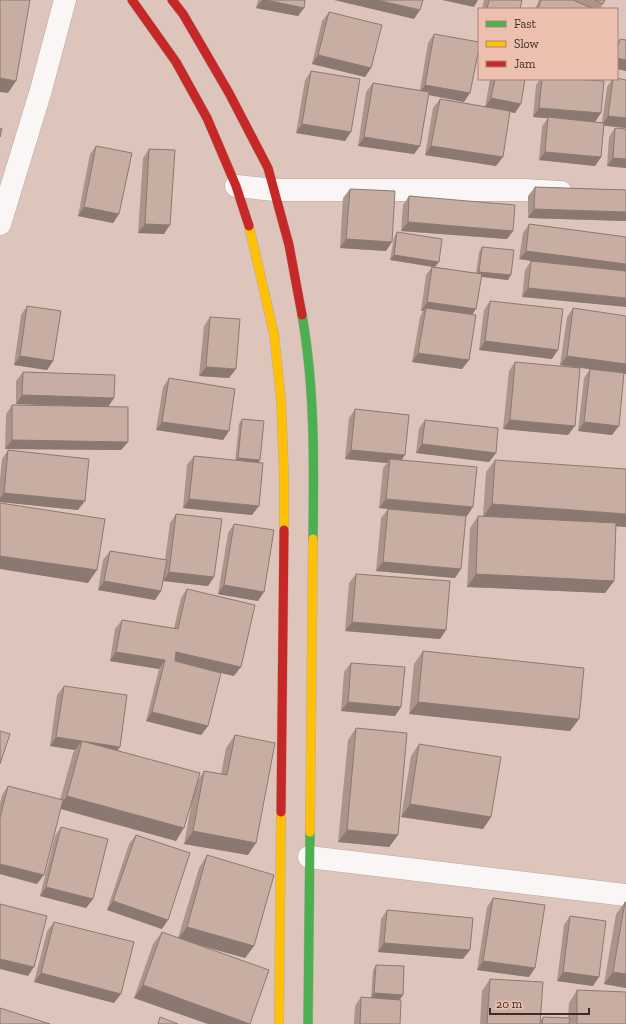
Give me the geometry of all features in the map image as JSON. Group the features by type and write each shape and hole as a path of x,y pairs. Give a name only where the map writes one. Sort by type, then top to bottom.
{"street":[{"path":"0,224 39,97 65,0"},
{"path":"132,0 176,62 207,118 236,186 249,227 274,334 281,399 284,477 279,1024"},
{"path":"172,0 183,14 229,93 268,168 289,245 304,327 311,392 314,470 308,1024"},
{"path":"236,186 275,190 523,190 578,193"},
{"path":"309,857 626,895"}],"building":[{"path":"0,0 30,0 16,81 0,78"},
{"path":"266,0 305,0 304,8"},
{"path":"377,0 423,0 420,10"},
{"path":"489,0 522,0 520,8 487,8"},
{"path":"541,0 573,0 592,8 538,8"},
{"path":"595,0 605,0 603,4"},
{"path":"329,12 382,25 371,68 318,55"},
{"path":"434,34 478,42 478,53 470,93 425,85"},
{"path":"620,39 626,40 626,60 618,58 618,46"},
{"path":"311,71 360,79 351,132 302,124"},
{"path":"618,78 626,80 626,118 608,116 613,80 618,80"},
{"path":"495,80 525,80 521,104 491,98"},
{"path":"542,80 604,81 601,113 539,108"},
{"path":"373,83 429,92 420,146 364,137"},
{"path":"440,99 510,111 503,157 431,146"},
{"path":"548,117 604,123 601,157 545,152"},
{"path":"615,128 626,129 626,159 613,158"},
{"path":"96,146 132,153 119,214 84,207"},
{"path":"149,149 175,150 170,225 145,224"},
{"path":"535,187 626,190 626,212 534,209"},
{"path":"350,189 395,191 392,242 346,239"},
{"path":"409,196 515,205 513,231 408,222"},
{"path":"529,224 626,237 626,264 526,251"},
{"path":"397,232 442,239 439,262 394,255"},
{"path":"482,247 514,250 511,275 479,272"},
{"path":"531,261 626,271 626,298 528,288"},
{"path":"432,267 482,274 476,309 427,302"},
{"path":"490,301 563,309 558,350 485,341"},
{"path":"27,306 61,311 53,361 20,356"},
{"path":"426,308 476,315 469,360 418,353"},
{"path":"573,308 626,316 626,364 567,356"},
{"path":"210,317 240,319 236,369 206,367"},
{"path":"515,362 580,368 575,426 510,420"},
{"path":"590,369 624,373 619,426 584,422"},
{"path":"23,372 115,375 114,398 22,395"},
{"path":"169,378 235,389 229,431 162,422"},
{"path":"12,405 128,407 128,442 12,440"},
{"path":"355,409 409,415 405,455 351,450"},
{"path":"242,419 264,421 260,460 238,458"},
{"path":"425,420 498,428 496,453 422,444"},
{"path":"8,450 89,459 85,501 4,493"},
{"path":"194,456 263,463 259,506 189,499"},
{"path":"390,459 477,467 473,507 386,499"},
{"path":"495,460 626,469 626,514 492,504"},
{"path":"0,503 105,519 97,570 0,556"},
{"path":"388,509 466,516 461,569 383,562"},
{"path":"176,514 222,519 214,577 169,572"},
{"path":"478,516 616,523 614,581 476,574"},
{"path":"234,524 274,530 264,592 224,585"},
{"path":"110,551 167,560 161,591 104,581"},
{"path":"356,574 450,581 446,630 352,622"},
{"path":"187,589 255,605 241,667 176,652 175,661 221,673 208,726 152,712 165,660 116,652 122,620 178,629"},
{"path":"423,651 584,668 579,719 418,702"},
{"path":"351,663 405,667 401,707 348,702"},
{"path":"64,686 127,695 120,747 56,737"},
{"path":"356,728 407,733 398,835 347,830"},
{"path":"0,731 10,734 0,764"},
{"path":"235,735 275,743 256,843 193,831 204,771 227,775"},
{"path":"82,741 200,773 184,828 67,796"},
{"path":"419,744 501,757 491,817 410,804"},
{"path":"8,786 63,800 44,875 0,864 0,818"},
{"path":"61,827 108,839 93,899 46,887"},
{"path":"136,835 190,853 168,920 113,901"},
{"path":"207,855 274,875 254,946 187,927"},
{"path":"493,898 545,905 535,968 483,961"},
{"path":"626,902 626,974 613,972"},
{"path":"0,904 47,916 34,967 0,959"},
{"path":"387,910 473,918 470,950 384,943"},
{"path":"570,916 606,921 599,977 563,972"},
{"path":"54,922 134,942 121,994 41,973"},
{"path":"162,932 269,970 250,1024 143,985"},
{"path":"376,965 404,966 403,995 374,993"},
{"path":"490,979 543,982 540,1024 487,1024"},
{"path":"577,990 626,992 626,1024 577,1024"},
{"path":"361,997 401,1000 400,1024 360,1024"},
{"path":"0,1008 50,1024 0,1024"},
{"path":"160,1017 178,1024 158,1024"},
{"path":"543,1017 570,1018 569,1024 542,1024"}],"traffic: fast":[{"path":"302,315 309,370 313,427 313,539"},
{"path":"308,1024 310,832"}],"traffic: slow":[{"path":"249,226 274,334 281,399 284,477 284,530"},
{"path":"310,832 313,539"},
{"path":"279,1024 281,812"}],"traffic: jam":[{"path":"132,0 176,62 207,118 236,186 249,226"},
{"path":"172,0 183,14 229,93 268,168 289,245 302,315"},
{"path":"281,812 284,530"}]}
